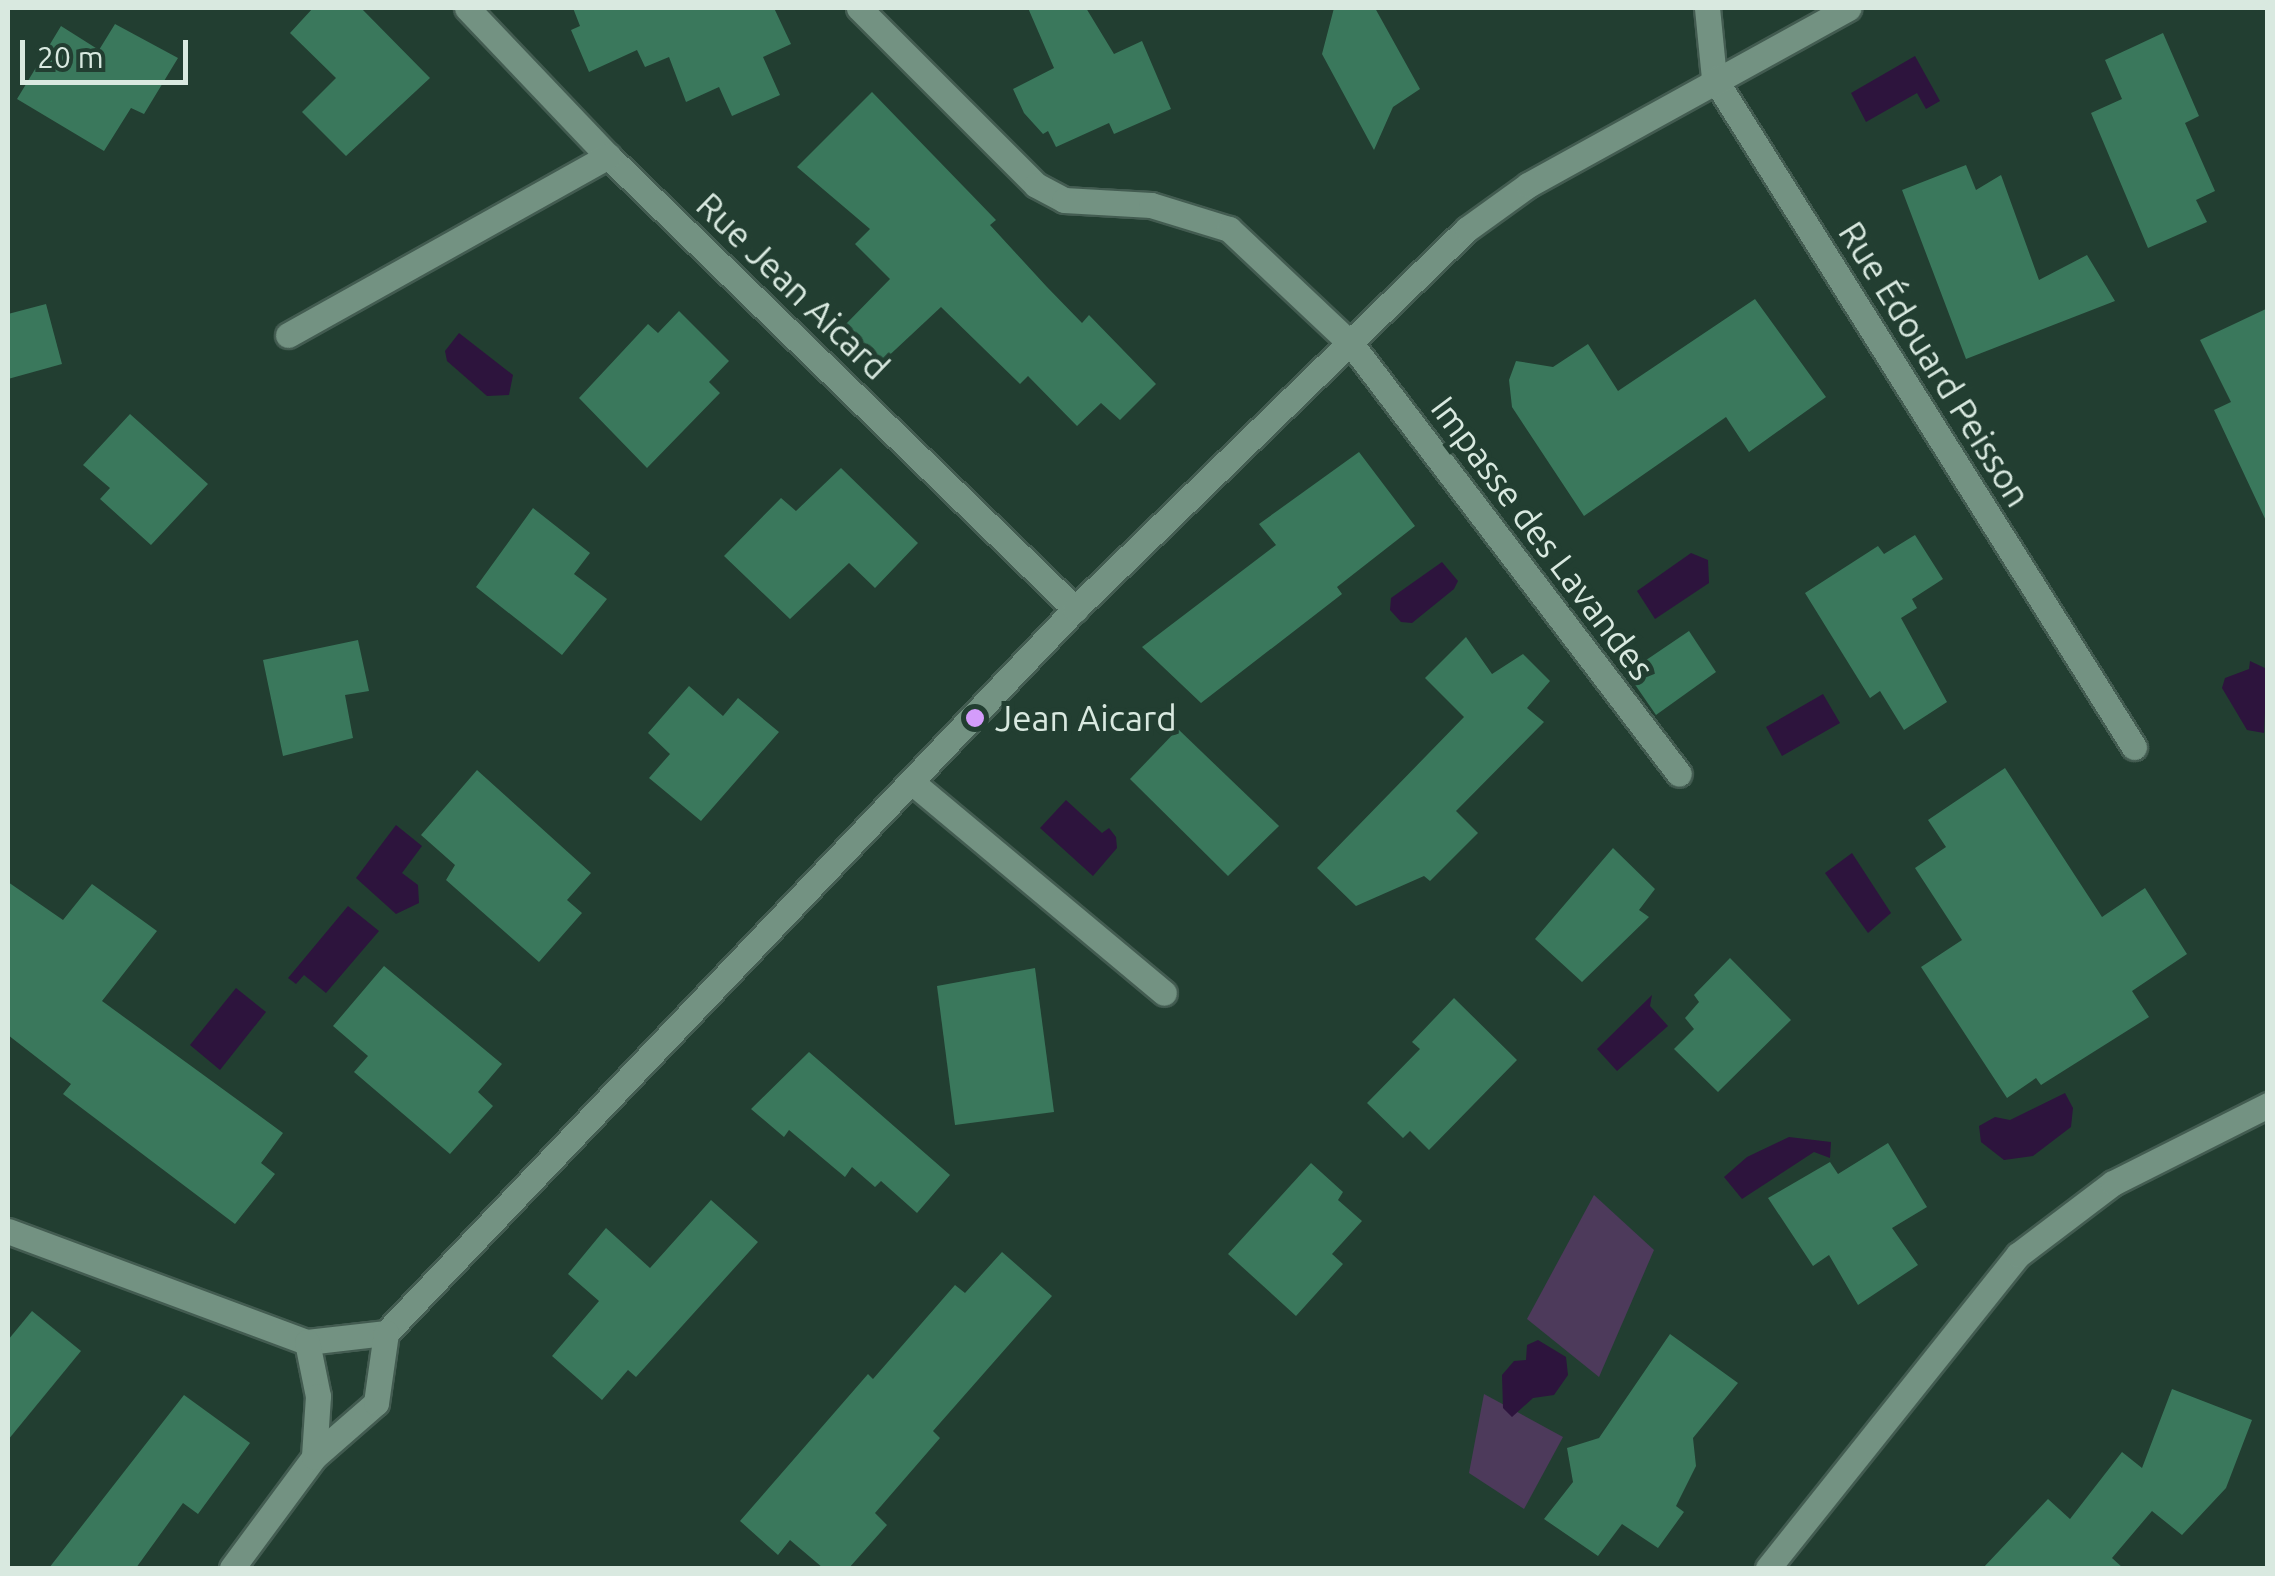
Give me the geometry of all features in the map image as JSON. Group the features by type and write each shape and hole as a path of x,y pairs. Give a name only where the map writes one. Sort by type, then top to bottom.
{"street":[{"name":"Rue Jean Aicard","path":"467,8 608,156 1075,609"},
{"name":"Impasse des Lavandes","path":"860,8 1036,185 1064,200 1151,205 1229,228 1352,345 1679,774"},
{"name":"Rue Édouard Peisson","path":"1707,8 1714,78 2134,746"},
{"path":"232,1568 314,1457 376,1403 386,1333 1075,609 1352,345 1467,228 1528,185 1714,78 1848,8"},
{"path":"288,335 608,156"},
{"path":"913,783 1164,993"},
{"path":"1768,1568 2018,1255 2112,1183 2268,1105"},
{"path":"8,1231 307,1342 386,1333"},
{"path":"307,1342 318,1396 314,1457"}],"shaded area":[{"path":"1915,56 1940,101 1926,109 1917,93 1866,122 1851,93"},
{"path":"459,333 513,375 509,395 487,396 447,361 445,351"},
{"path":"1691,553 1708,560 1709,583 1655,619 1637,591"},
{"path":"1442,562 1458,581 1454,589 1412,623 1401,622 1390,610 1391,598"},
{"path":"2250,661 2267,669 2264,733 2247,730 2222,688 2225,678 2249,669"},
{"path":"1823,694 1840,723 1782,756 1766,727"},
{"path":"1066,800 1102,833 1109,828 1116,837 1117,848 1093,876 1040,828"},
{"path":"396,825 422,846 402,873 418,885 419,903 396,914 356,878"},
{"path":"1852,853 1891,913 1868,933 1825,873"},
{"path":"348,906 379,931 326,993 304,975 296,984 288,978"},
{"path":"236,988 266,1012 220,1070 190,1045"},
{"path":"1652,995 1650,1006 1668,1026 1617,1071 1597,1049"},
{"path":"2065,1093 2073,1108 2071,1127 2033,1156 2004,1160 1981,1142 1979,1126 1995,1117 2010,1120"},
{"path":"1789,1137 1831,1142 1830,1158 1814,1152 1742,1199 1724,1177 1747,1157"},
{"path":"1594,1195 1654,1250 1599,1377 1527,1319"},
{"path":"1538,1340 1566,1357 1568,1375 1554,1395 1533,1398 1512,1417 1503,1408 1502,1375 1514,1361 1526,1360 1527,1345"},
{"path":"1484,1394 1563,1437 1524,1509 1469,1473"}],"building":[{"path":"313,8 361,8 430,78 346,156 302,112 336,78 290,33"},
{"path":"573,8 774,8 791,44 763,57 780,95 732,116 719,87 686,102 669,57 645,67 637,50 589,72 571,30 580,26"},
{"path":"1028,8 1086,8 1114,54 1142,41 1171,109 1114,134 1109,123 1056,147 1048,131 1043,134 1024,113 1013,89 1054,68"},
{"path":"1334,8 1375,8 1420,89 1393,107 1374,150 1322,54"},
{"path":"115,24 178,58 144,114 131,108 104,151 17,99 61,26 99,50"},
{"path":"2163,33 2199,116 2185,123 2215,191 2196,200 2207,222 2148,248 2091,113 2122,99 2105,60"},
{"path":"872,92 996,220 990,225 1082,323 1089,315 1156,384 1120,420 1101,403 1077,426 1028,376 1020,384 941,307 881,363 844,326 890,279 855,244 870,229 797,167"},
{"path":"1966,165 1976,190 2001,175 2039,280 2087,255 2115,301 1966,359 1902,190"},
{"path":"1755,299 1826,397 1749,452 1726,417 1584,516 1512,407 1509,380 1516,361 1553,367 1588,344 1618,391"},
{"path":"46,304 62,364 8,379 8,314"},
{"path":"2268,308 2268,525 2214,410 2231,402 2200,340"},
{"path":"679,311 729,361 709,382 720,393 647,468 579,398 648,324 658,333"},
{"path":"130,414 208,484 151,545 100,499 110,488 83,465"},
{"path":"1359,452 1415,526 1337,587 1342,594 1201,703 1142,647 1276,545 1259,524"},
{"path":"841,468 918,543 875,588 849,563 790,619 724,556 781,498 796,511"},
{"path":"533,508 590,553 574,574 607,599 562,655 476,587"},
{"path":"1915,535 1943,579 1912,599 1917,608 1901,618 1947,702 1904,730 1880,691 1870,698 1805,593 1878,546 1884,554"},
{"path":"1689,631 1716,672 1656,715 1627,673"},
{"path":"1466,637 1492,674 1523,654 1550,681 1527,708 1544,722 1456,811 1478,833 1430,881 1424,876 1356,906 1317,868 1464,717 1425,678"},
{"path":"358,640 369,691 345,695 353,738 283,756 263,660"},
{"path":"689,686 723,716 738,698 779,732 701,821 649,778 670,754 648,733"},
{"path":"1178,729 1279,826 1228,876 1130,779"},
{"path":"2005,768 2102,917 2145,888 2187,954 2132,991 2149,1017 2041,1085 2036,1078 2007,1098 1921,967 1962,940 1915,868 1946,847 1928,820"},
{"path":"477,770 591,873 567,900 582,913 539,962 446,880 455,865 421,835"},
{"path":"1613,848 1655,889 1639,910 1649,917 1582,982 1535,939"},
{"path":"8,882 63,920 92,884 157,931 102,1001 283,1133 261,1163 275,1174 235,1224 63,1094 71,1084 8,1035"},
{"path":"1730,958 1791,1020 1718,1092 1674,1049 1694,1029 1685,1018 1699,1002 1694,995"},
{"path":"384,966 502,1064 478,1092 493,1106 450,1154 354,1072 368,1056 333,1026"},
{"path":"1035,968 1054,1112 955,1125 937,986"},
{"path":"1454,998 1517,1060 1429,1150 1410,1131 1403,1138 1367,1103 1420,1049 1412,1042"},
{"path":"809,1052 950,1175 917,1213 881,1181 875,1187 852,1167 845,1177 789,1130 784,1137 751,1109"},
{"path":"1888,1143 1927,1207 1892,1228 1918,1265 1858,1305 1829,1255 1813,1266 1768,1198 1830,1162 1838,1174"},
{"path":"1311,1163 1343,1192 1338,1200 1362,1221 1332,1254 1343,1264 1296,1316 1228,1254"},
{"path":"711,1200 758,1242 636,1377 628,1370 602,1400 552,1356 599,1301 568,1274 606,1228 650,1268"},
{"path":"1002,1252 1052,1296 933,1431 940,1438 875,1513 887,1525 849,1568 823,1568 790,1540 778,1555 740,1521 868,1374 873,1379 955,1285 965,1293"},
{"path":"32,1311 81,1351 8,1440 8,1340"},
{"path":"1670,1334 1738,1383 1693,1438 1696,1466 1676,1506 1684,1512 1658,1548 1622,1524 1598,1556 1544,1519 1573,1482 1567,1448 1599,1438"},
{"path":"2172,1389 2252,1420 2226,1488 2182,1535 2152,1511 2112,1558 2123,1568 1983,1568 2048,1499 2070,1519 2122,1452 2142,1468"},
{"path":"184,1395 250,1443 198,1514 183,1503 136,1568 49,1568"}],"place":[{"name":"Jean Aicard","path":"975,718"}]}
